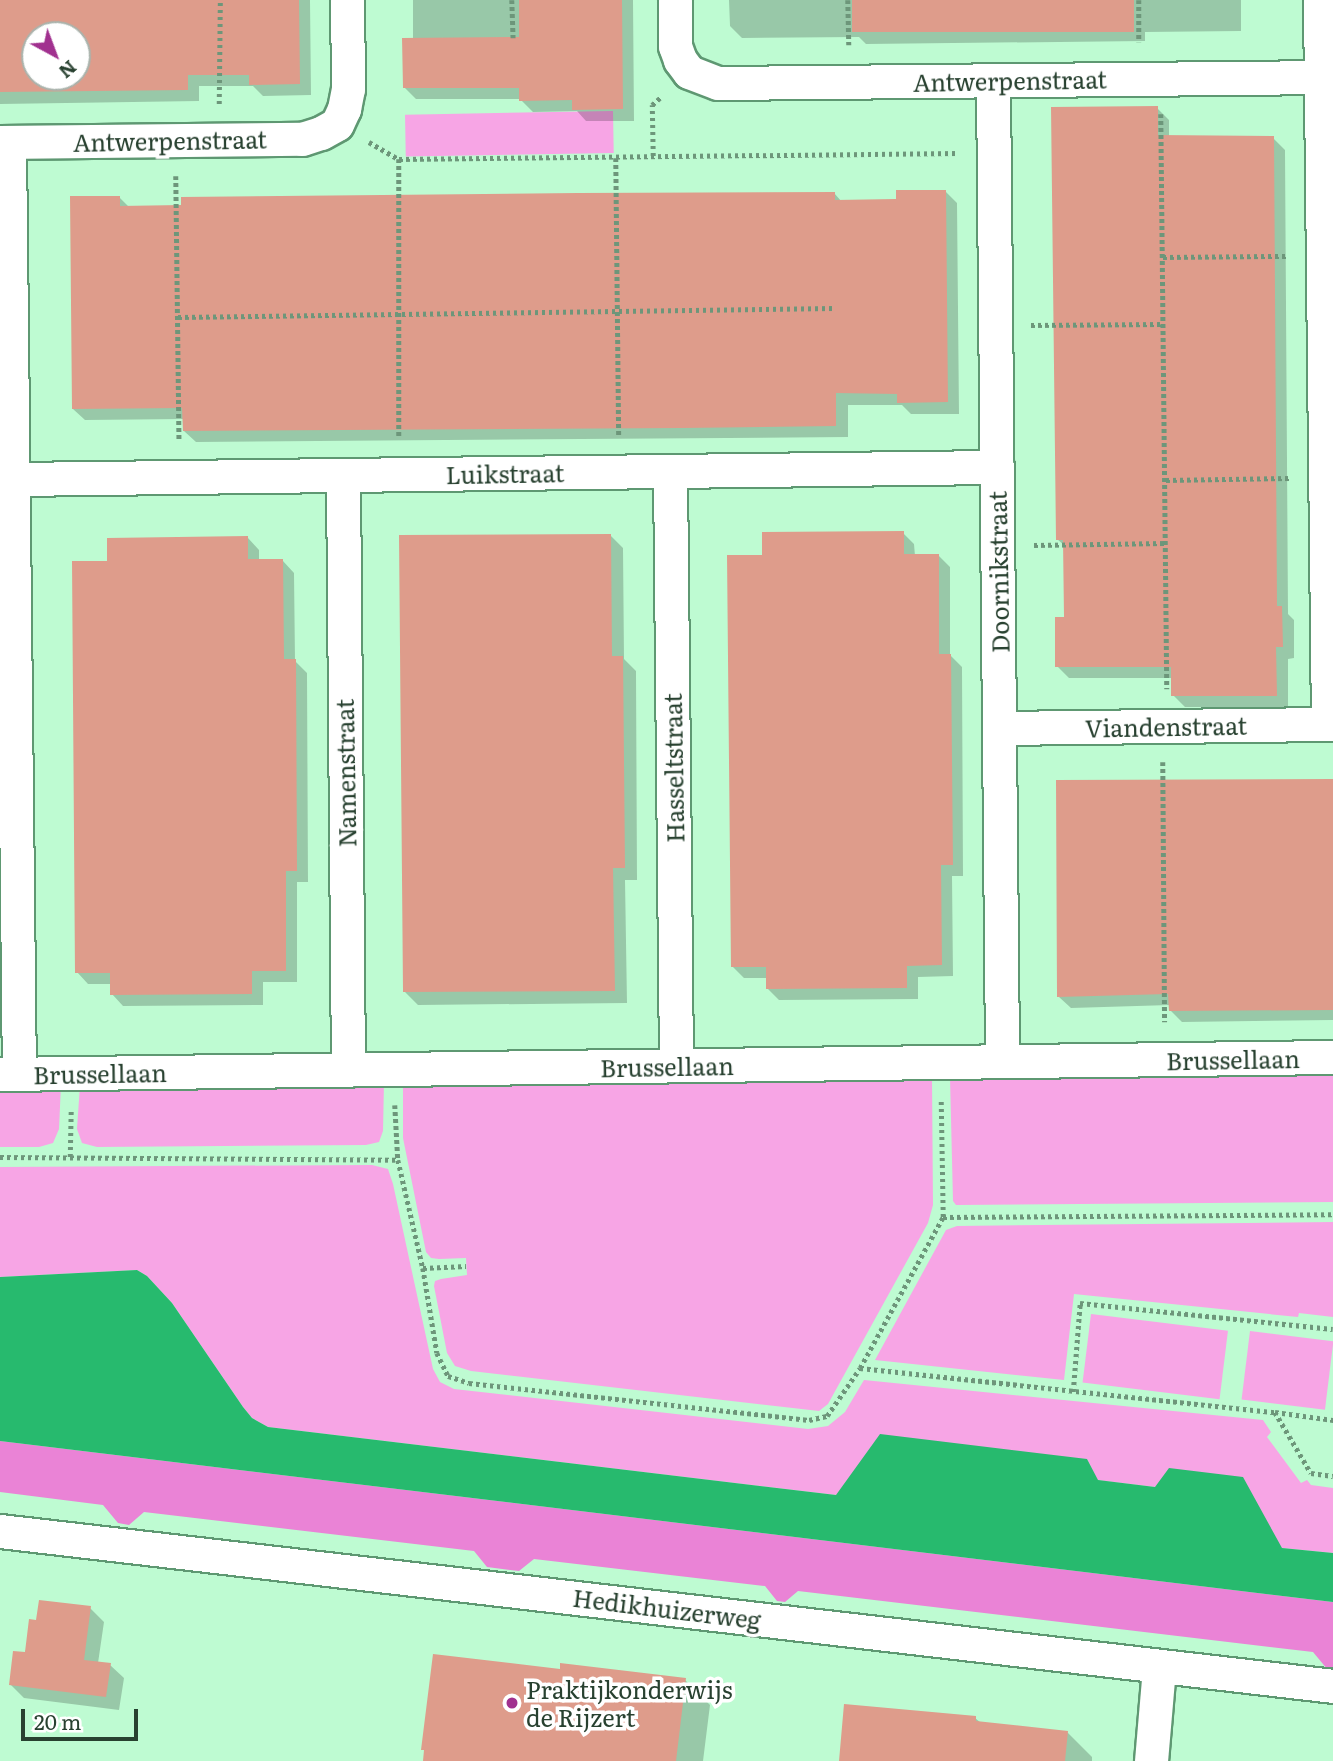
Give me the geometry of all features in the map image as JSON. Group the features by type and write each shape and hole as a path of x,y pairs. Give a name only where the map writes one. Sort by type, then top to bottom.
{"street":[{"path":"337,124 348,89 347,0"},
{"path":"675,0 676,46 680,61 690,72"},
{"path":"1320,0 1327,77 1323,256 1330,724"},
{"name":"Antwerpenstraat","path":"690,72 718,83 1327,77"},
{"name":"Doornikstraat","path":"993,82 1002,1061"},
{"name":"Antwerpenstraat","path":"5,142 302,139 337,124"},
{"path":"5,142 13,480 9,1074"},
{"name":"Luikstraat","path":"13,480 997,467"},
{"name":"Hasseltstraat","path":"670,471 676,1066"},
{"name":"Namenstraat","path":"343,476 348,1070"},
{"name":"Viandenstraat","path":"999,728 1330,724"},
{"name":"Brussellaan","path":"9,1074 1333,1057"},
{"name":"Hedikhuizerweg","path":"0,1531 321,1566 1158,1668 1333,1686"},
{"path":"1151,1761 1158,1668"}],"path":[{"path":"219,140 220,0"},
{"path":"512,0 513,38"},
{"path":"848,0 849,83"},
{"path":"1139,0 1150,78 1163,257 1166,480 1166,1059"},
{"path":"653,156 652,105 690,72"},
{"path":"337,124 399,159 994,152"},
{"path":"176,140 179,477"},
{"path":"616,158 620,472"},
{"path":"399,159 400,475"},
{"path":"1163,257 1323,256"},
{"path":"178,317 835,309"},
{"path":"995,326 1164,324"},
{"path":"1166,480 1325,478"},
{"path":"998,546 1166,543"},
{"path":"392,1069 398,1160 423,1268 437,1353 448,1376 469,1382 809,1420 827,1416 860,1368 943,1217 940,1062"},
{"path":"70,1157 72,1073"},
{"path":"0,1157 398,1160"},
{"path":"943,1217 1333,1214"},
{"path":"423,1268 466,1266"},
{"path":"1073,1392 1080,1303 1333,1329"},
{"path":"860,1368 1333,1420"},
{"path":"1275,1412 1311,1473 1333,1476"}],"shaded area":[{"path":"613,111 614,153 406,157 405,115"},
{"path":"1333,1074 1333,1202 956,1205 953,1201 950,1077"},
{"path":"932,1078 933,1205 928,1223 828,1404 819,1411 471,1371 455,1366 447,1353 435,1281 467,1275 466,1258 431,1258 426,1252 403,1138 403,1082"},
{"path":"384,1082 383,1131 379,1142 366,1145 97,1147 82,1143 77,1129 80,1085"},
{"path":"61,1084 59,1129 53,1143 39,1147 0,1147 0,1085"},
{"path":"372,1165 388,1169 433,1369 440,1382 454,1389 808,1429 828,1426 845,1412 864,1380 1263,1420 1271,1432 1267,1437 1301,1483 1307,1480 1311,1485 1333,1488 1333,1553 1282,1548 1155,1487 1097,1480 1087,1459 836,1495 268,1427 252,1418 172,1303 147,1276 137,1270 0,1277 0,1167"},
{"path":"1333,1222 1333,1317 1299,1313 1298,1317 1074,1294 1064,1380 875,1360 946,1230 957,1226"},
{"path":"137,1270 147,1276 172,1303 252,1418 268,1427 836,1495 880,1434 1087,1459 1098,1480 1155,1487 1169,1468 1243,1477 1282,1548 1333,1553 1333,1602 0,1441 0,1277"},
{"path":"1091,1314 1228,1331 1220,1399 1083,1382"},
{"path":"1250,1331 1333,1341 1325,1410 1242,1399"},
{"path":"0,1441 1333,1602 1333,1676 1313,1652 798,1591 785,1602 777,1601 765,1586 534,1559 519,1571 487,1567 474,1551 144,1512 129,1525 118,1523 103,1505 0,1492"}],"building":[{"path":"0,0 299,0 300,84 249,85 249,75 188,75 188,90 0,92"},
{"path":"519,0 622,0 623,109 572,110 572,100 519,101 519,88 403,88 402,38 519,37"},
{"path":"852,0 1134,0 1134,32 852,32"},
{"path":"1158,106 1158,135 1274,136 1277,606 1282,606 1283,647 1276,647 1277,696 1171,696 1171,667 1055,667 1055,617 1064,617 1063,540 1056,540 1051,107"},
{"path":"896,190 946,190 948,402 897,403 897,394 836,393 836,426 681,428 183,431 182,408 72,409 70,196 120,196 120,206 181,205 181,197 578,193 835,192 835,200 896,199"},
{"path":"904,531 904,554 939,554 939,654 951,654 953,865 941,865 942,965 907,966 907,988 766,989 766,967 731,967 727,555 762,555 762,532"},
{"path":"611,534 612,656 623,656 625,868 613,868 615,991 403,992 399,535"},
{"path":"248,536 248,559 283,559 284,659 296,659 297,871 286,871 286,971 252,971 252,994 110,995 110,973 75,973 72,561 107,561 107,538"},
{"path":"1333,779 1333,1010 1169,1011 1168,994 1057,997 1056,780"},
{"path":"39,1600 91,1606 84,1660 111,1663 106,1697 9,1685 13,1651 25,1652 29,1619 36,1620"},
{"path":"433,1654 560,1669 560,1663 686,1678 676,1761 423,1761 424,1750 421,1750"},
{"path":"844,1704 976,1716 976,1721 1068,1731 1065,1761 839,1761"}],"place":[{"name":"Praktijkonderwijs de Rijzert","path":"512,1703"}]}
